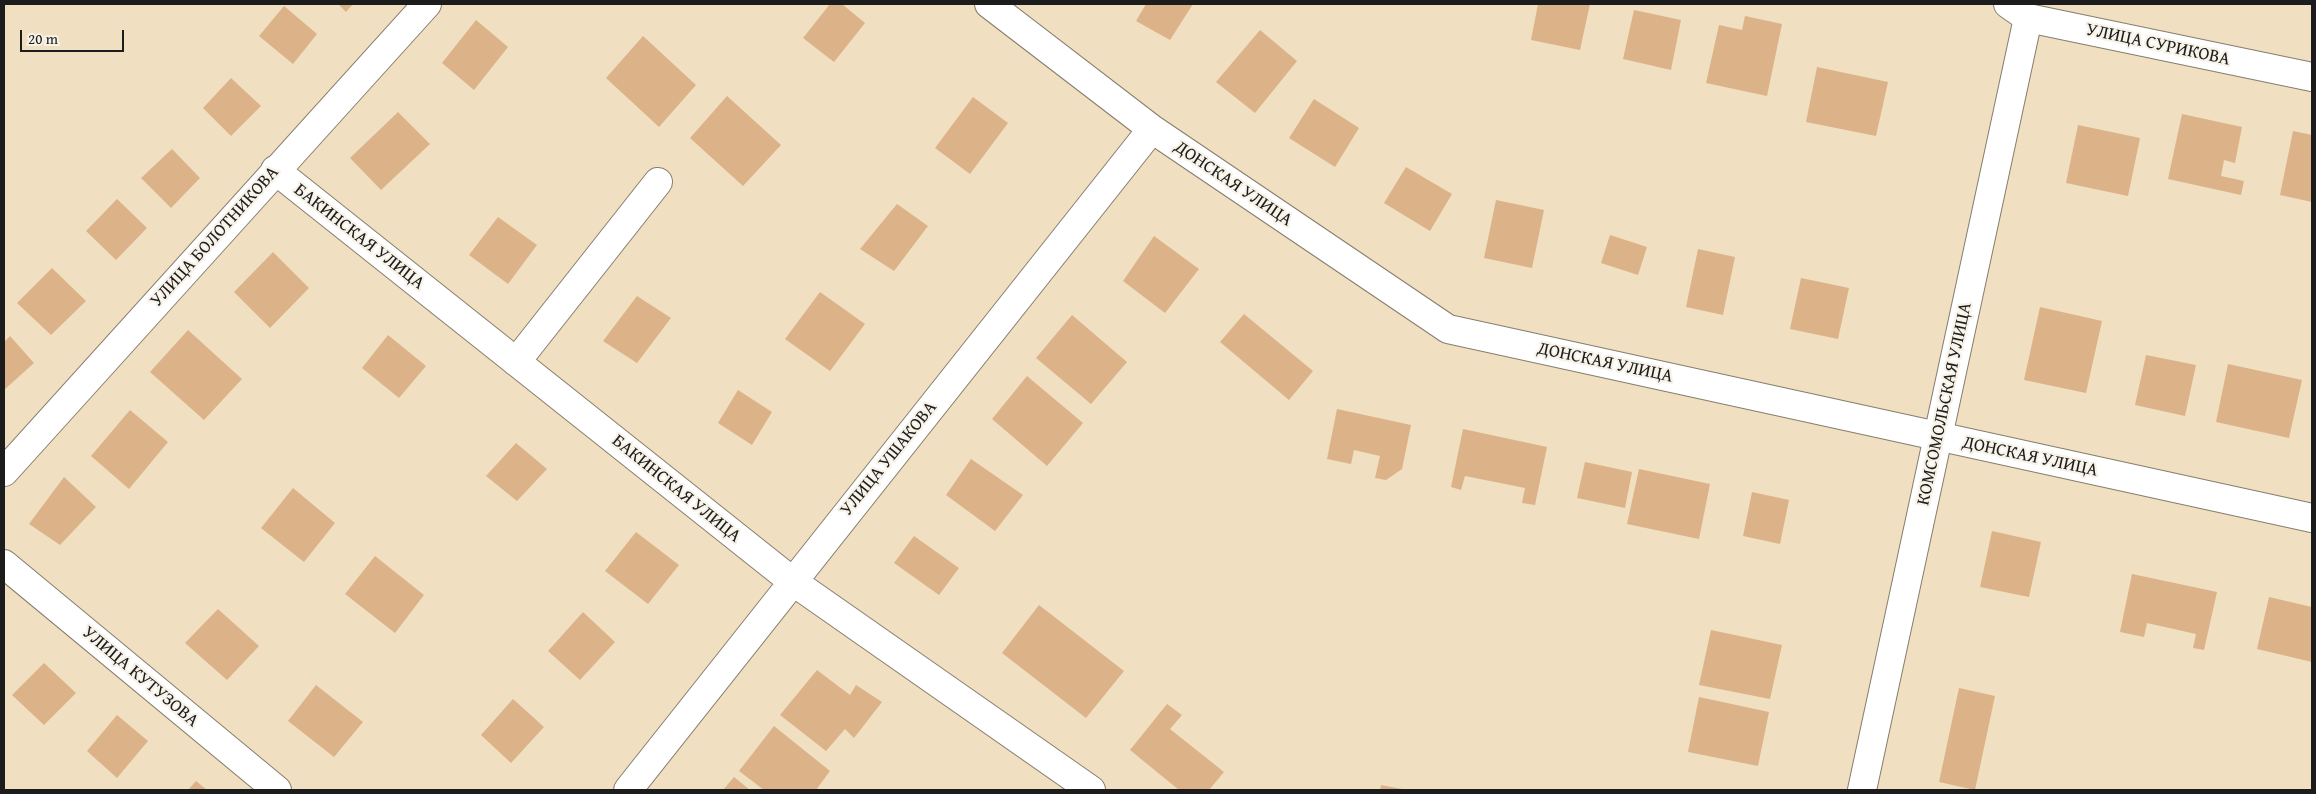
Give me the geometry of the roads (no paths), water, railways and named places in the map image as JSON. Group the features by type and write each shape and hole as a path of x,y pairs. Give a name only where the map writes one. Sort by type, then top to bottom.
{"street":[{"name":"УЛИЦА БОЛОТНИКОВА","path":"4,472 426,4"},
{"name":"ДОНСКАЯ УЛИЦА","path":"989,4 1152,129 1448,329 2312,518"},
{"name":"УЛИЦА СУРИКОВА","path":"2018,11 2312,77"},
{"name":"КОМСОМОЛЬСКАЯ УЛИЦА","path":"1862,790 1938,437 2018,11"},
{"name":"УЛИЦА УШАКОВА","path":"628,790 1152,129"},
{"name":"БАКИНСКАЯ УЛИЦА","path":"275,170 792,581 1091,790"},
{"path":"516,362 658,182"},
{"name":"УЛИЦА КУТУЗОВА","path":"4,564 277,790"}]}
